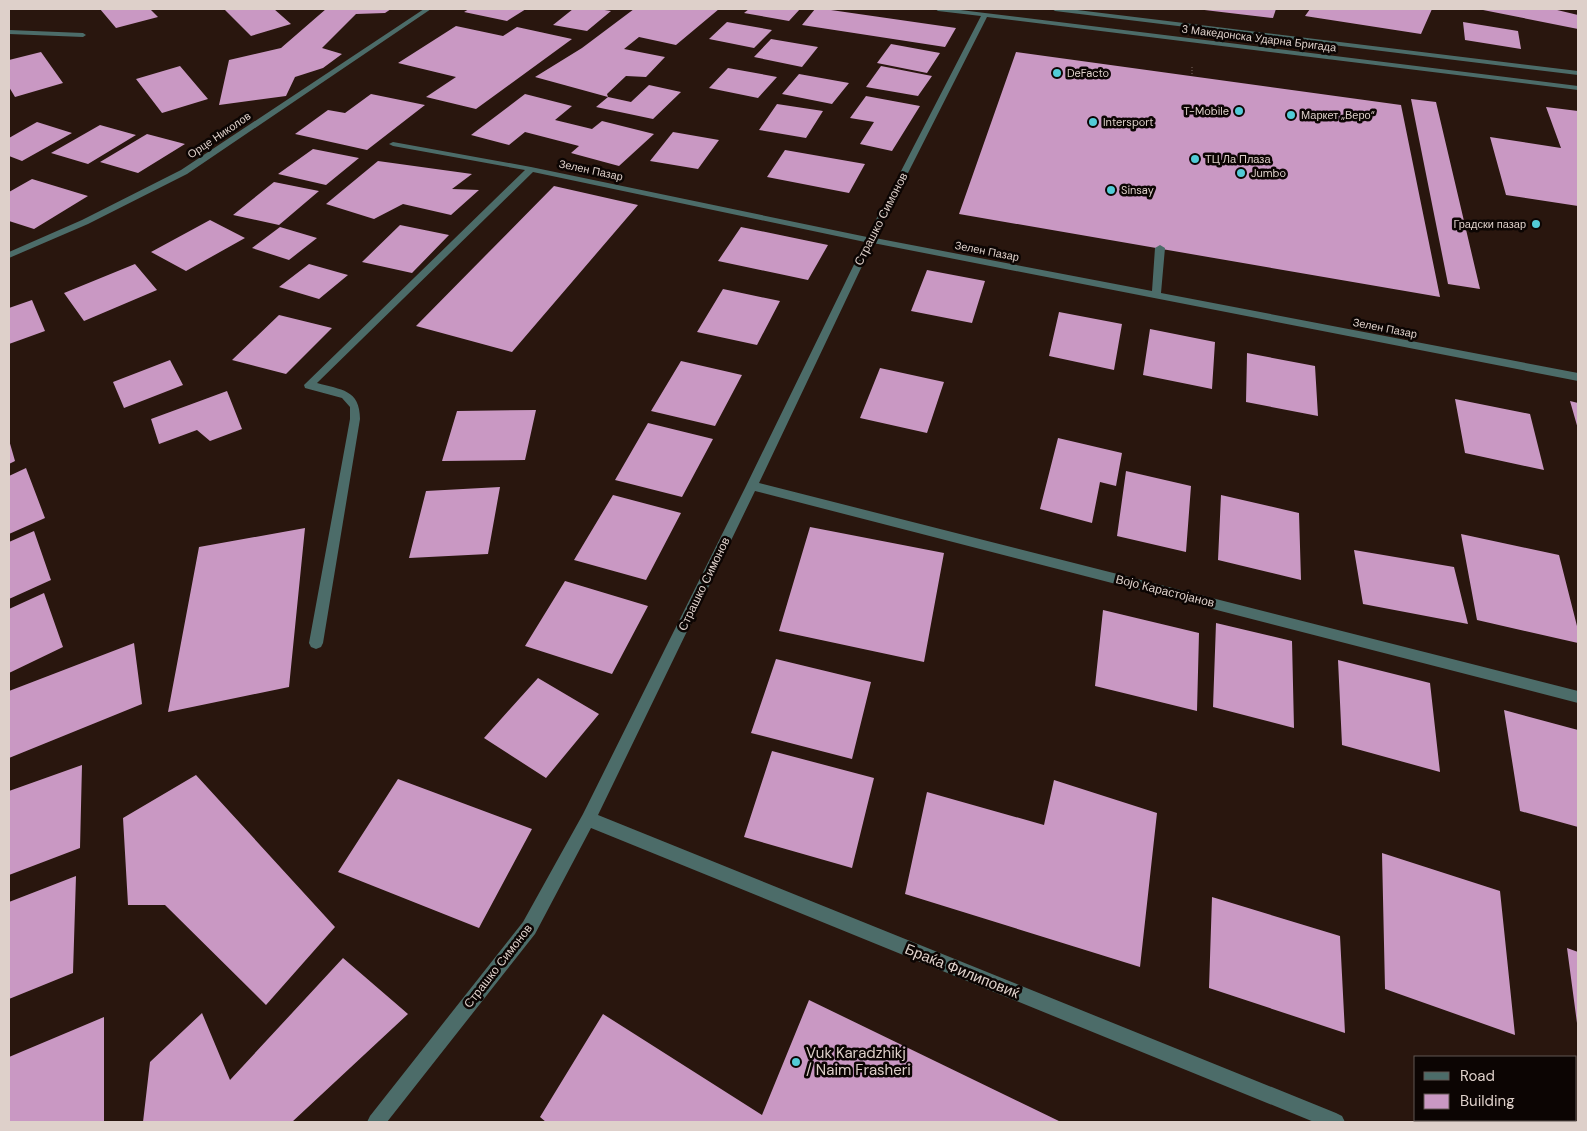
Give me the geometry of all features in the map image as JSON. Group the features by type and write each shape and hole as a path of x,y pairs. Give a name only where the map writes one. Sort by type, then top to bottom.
{"street":[{"name":"Орце Николов","path":"9,255 85,222 184,172 428,9"},
{"name":"3 Македонска Ударна Бригада","path":"938,9 1578,88"},
{"name":"3 Македонска Ударна Бригада","path":"1055,9 1578,73"},
{"name":"Страшко Симонов","path":"376,1122 529,928 588,819 752,486 870,240 985,15"},
{"path":"9,32 83,35"},
{"name":"Зелен Пазар","path":"393,144 531,170 870,240 1578,377"},
{"path":"316,643 355,406 346,395 309,385 531,170"},
{"path":"1156,295 1160,248"},
{"name":"Војо Карастојанов","path":"752,486 1578,696"},
{"name":"Браќа Филиповиќ","path":"588,819 1336,1122"}],"building":[{"path":"100,9 150,9 158,17 116,28"},
{"path":"224,9 274,9 291,24 251,36"},
{"path":"326,9 391,9 385,13 356,14 322,48 342,54 323,68 295,77 286,96 219,105 229,60 281,48"},
{"path":"469,9 526,9 507,21 464,12"},
{"path":"573,9 611,11 587,31 553,25"},
{"path":"634,9 719,9 676,45 639,37 624,49 665,57 646,77 626,76 607,94 608,97 535,77 582,48"},
{"path":"749,9 800,9 789,21 744,13"},
{"path":"815,9 956,28 945,47 802,25"},
{"path":"1196,9 1276,9 1273,18"},
{"path":"1310,9 1432,9 1421,34 1305,16"},
{"path":"1478,9 1553,9 1578,15 1578,29"},
{"path":"727,22 772,30 754,48 709,39"},
{"path":"1463,22 1518,31 1521,49 1465,40"},
{"path":"456,26 503,36 517,27 572,39 476,109 426,97 456,77 398,63"},
{"path":"771,39 818,47 802,67 754,57"},
{"path":"891,44 940,53 927,73 877,63"},
{"path":"41,52 63,83 15,97 9,87 9,60"},
{"name":"ТЦ Ла Плаза","path":"1016,52 1401,105 1440,297 959,214"},
{"path":"180,66 208,99 162,113 136,79"},
{"path":"881,66 932,76 918,96 866,87"},
{"path":"728,68 777,77 758,98 709,88"},
{"path":"799,74 849,83 832,104 782,94"},
{"path":"649,85 681,92 653,119 596,107 608,97 631,102"},
{"path":"371,94 425,105 367,150 295,134 328,110 345,113"},
{"path":"525,94 572,106 555,120 592,129 602,121 654,134 619,166 571,153 579,146 525,132 509,145 471,135"},
{"path":"866,96 920,106 892,151 860,144 874,122 850,118"},
{"path":"1411,99 1436,102 1480,289 1448,284"},
{"path":"777,104 823,111 806,138 759,130"},
{"path":"1546,107 1578,111 1578,206 1506,195 1490,137 1561,148"},
{"path":"37,122 72,133 22,161 9,156 9,138"},
{"path":"100,125 136,135 88,164 51,153"},
{"path":"673,132 719,140 698,169 650,161"},
{"path":"147,134 185,144 138,173 100,162"},
{"path":"313,149 359,158 326,185 278,174"},
{"path":"785,150 865,164 849,193 767,177"},
{"path":"378,161 472,174 452,189 479,190 451,215 403,204 374,219 326,204"},
{"path":"32,179 88,196 34,229 9,221 9,192"},
{"path":"274,182 319,191 279,225 233,215"},
{"path":"554,186 638,205 512,352 416,326"},
{"path":"210,220 245,238 186,271 151,252"},
{"path":"400,225 449,235 412,273 362,262"},
{"path":"280,227 317,238 289,260 252,248"},
{"path":"741,227 828,245 808,280 718,261"},
{"path":"135,264 157,290 84,321 64,293"},
{"path":"309,264 348,275 319,299 279,287"},
{"path":"927,270 985,281 972,323 911,311"},
{"path":"723,289 780,301 757,345 697,332"},
{"path":"32,300 45,331 9,344 9,308"},
{"path":"1059,312 1122,324 1114,370 1049,356"},
{"path":"279,315 332,328 286,374 232,360"},
{"path":"1150,329 1215,342 1212,389 1143,375"},
{"path":"1247,353 1315,366 1318,416 1246,402"},
{"path":"170,360 183,385 124,408 113,382"},
{"path":"681,361 742,375 715,426 651,411"},
{"path":"880,368 944,382 927,433 860,418"},
{"path":"227,391 242,429 210,441 197,430 159,444 151,419"},
{"path":"1455,399 1530,414 1544,470 1465,453"},
{"path":"1570,401 1578,403 1578,429"},
{"path":"536,410 525,460 442,461 457,411"},
{"path":"648,423 713,439 682,497 615,480"},
{"path":"1058,438 1122,453 1116,486 1100,482 1092,523 1040,509"},
{"path":"9,440 15,461 9,464"},
{"path":"26,468 45,518 9,534 9,476"},
{"path":"1126,471 1191,486 1186,552 1117,536"},
{"path":"500,487 488,554 409,558 426,491"},
{"path":"613,495 681,513 646,580 574,560"},
{"path":"1221,495 1299,513 1301,580 1218,560"},
{"path":"810,527 944,553 924,662 779,631"},
{"path":"305,528 289,687 168,712 199,547"},
{"path":"34,531 51,580 9,599 9,542"},
{"path":"1461,534 1559,555 1578,630 1578,643 1477,620"},
{"path":"1354,550 1454,567 1468,624 1363,604"},
{"path":"565,581 648,606 612,674 525,646"},
{"path":"44,593 63,647 9,673 9,609"},
{"path":"1103,610 1199,633 1197,711 1095,686"},
{"path":"1216,623 1292,641 1294,728 1213,707"},
{"path":"134,643 142,704 9,758 9,691"},
{"path":"776,659 871,682 852,759 751,733"},
{"path":"1338,660 1430,683 1440,772 1342,745"},
{"path":"538,678 599,714 546,778 484,738"},
{"path":"1504,710 1578,730 1578,827 1520,811"},
{"path":"772,751 874,778 852,868 744,837"},
{"path":"82,765 80,848 9,875 9,791"},
{"path":"196,775 335,927 266,1005 165,905 128,905 123,818"},
{"path":"398,779 532,829 479,928 338,872"},
{"path":"1054,780 1157,813 1140,967 905,894 927,792 1044,825"},
{"path":"1382,853 1500,891 1515,1035 1385,989"},
{"path":"76,876 73,973 9,999 9,902"},
{"path":"1212,897 1340,936 1345,1033 1209,988"},
{"path":"1567,948 1578,952 1578,1023 1577,1023"},
{"path":"343,958 408,1014 292,1122 143,1122 150,1062 202,1013 230,1080"},
{"path":"809,1000 1061,1122 546,1122 540,1117 603,1014 762,1115"},
{"path":"104,1017 104,1122 9,1122 9,1057"}],"place":[{"name":"DeFacto","path":"1057,73"},
{"name":"T-Mobile","path":"1239,111"},
{"name":"Маркет „Веро“","path":"1291,115"},
{"name":"Intersport","path":"1093,122"},
{"name":"ТЦ Ла Плаза","path":"1195,159"},
{"name":"Jumbo","path":"1241,173"},
{"name":"Sinsay","path":"1111,190"},
{"name":"Градски пазар","path":"1536,224"},
{"name":"Vuk Karadzhikj / Naim Frasheri","path":"796,1062"}]}
